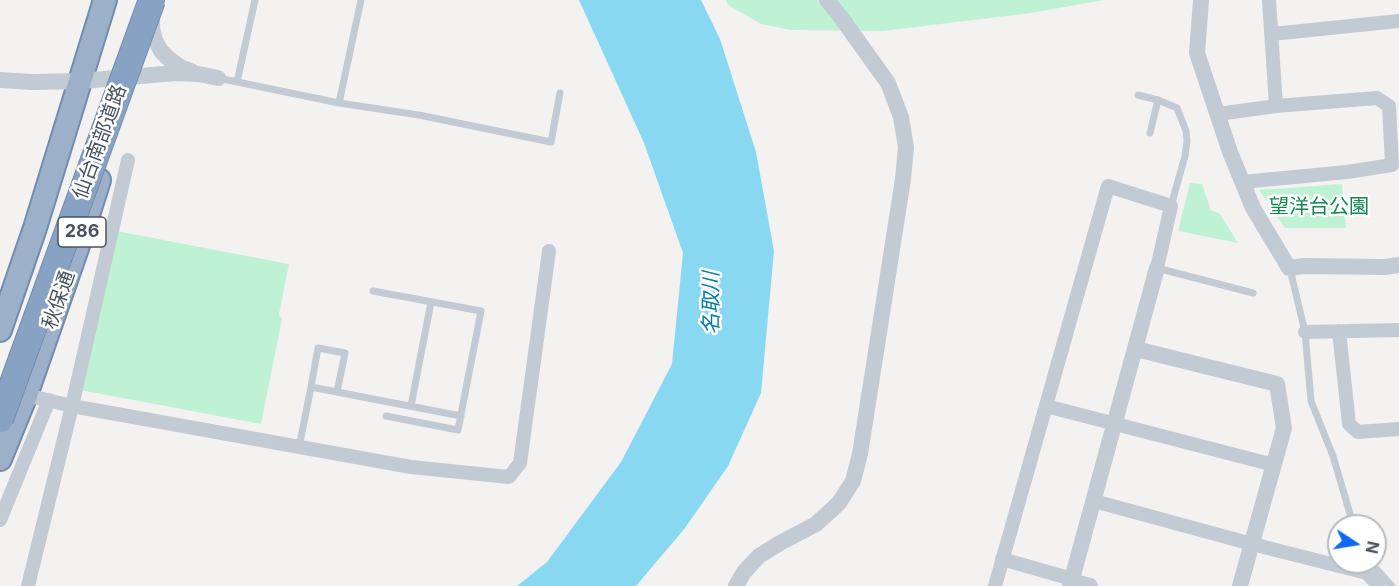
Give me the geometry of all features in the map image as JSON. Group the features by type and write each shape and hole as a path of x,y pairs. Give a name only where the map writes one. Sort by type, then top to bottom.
{"highway":[{"name":"286","path":"0,330 35,228 105,0"},
{"name":"秋保通","path":"0,459 26,395 81,237 132,76 152,0"},
{"name":"仙台南部道路","path":"0,419 152,0"},
{"path":"0,389 26,395"}],"street":[{"path":"152,0 152,28 161,51 180,67 199,75"},
{"path":"736,586 744,572 759,556 816,524 839,503 853,481 860,454 903,179 906,147 901,117 888,83 827,0"},
{"path":"1201,0 1197,53 1230,152 1253,208 1289,268 1399,265"},
{"path":"1269,0 1276,106"},
{"path":"1272,34 1399,21"},
{"path":"0,80 81,81 176,73 218,78"},
{"path":"1218,114 1276,106 1377,98 1389,106 1392,165 1347,172 1242,182"},
{"path":"28,586 128,160"},
{"path":"995,586 1108,186 1171,206 1136,349 1070,583"},
{"path":"26,395 72,406 299,448 411,467 509,477 520,463 549,251"},
{"path":"1305,332 1399,330"},
{"path":"1340,331 1349,424 1358,432 1399,429"},
{"path":"1136,349 1277,384 1284,428 1240,586"},
{"path":"0,520 49,400"},
{"path":"1046,406 1274,465"},
{"path":"1094,501 1367,573 1379,586"},
{"path":"1002,559 1065,577 1070,583 1090,586"}],"lane":[{"path":"237,82 255,0"},
{"path":"339,103 362,0"},
{"path":"218,78 551,142 560,93"},
{"path":"1138,95 1177,108 1186,130 1185,156 1171,206"},
{"path":"1150,133 1158,100"},
{"path":"1157,268 1253,293"},
{"path":"1289,268 1305,332 1311,401 1333,456 1350,514"},
{"path":"373,291 481,312 458,430 386,416"},
{"path":"411,406 431,302"},
{"path":"299,448 318,348 345,353 337,392"},
{"path":"310,387 461,416"},
{"path":"1381,574 1392,586"}],"green space":[{"path":"726,0 1104,0 1031,13 883,31 791,30 761,24 728,5"},
{"path":"1190,183 1202,184 1211,210 1220,214 1238,243 1178,231"},
{"name":"望洋台公園","path":"1342,184 1346,228 1285,228 1259,190"},
{"path":"116,231 289,264 279,314 282,319 261,424 80,390"}],"water":[{"name":"名取川","path":"579,0 701,0 720,39 756,152 774,251 761,393 728,466 685,528 636,586 517,586 547,562 621,462 672,364 683,253 644,143"}]}
